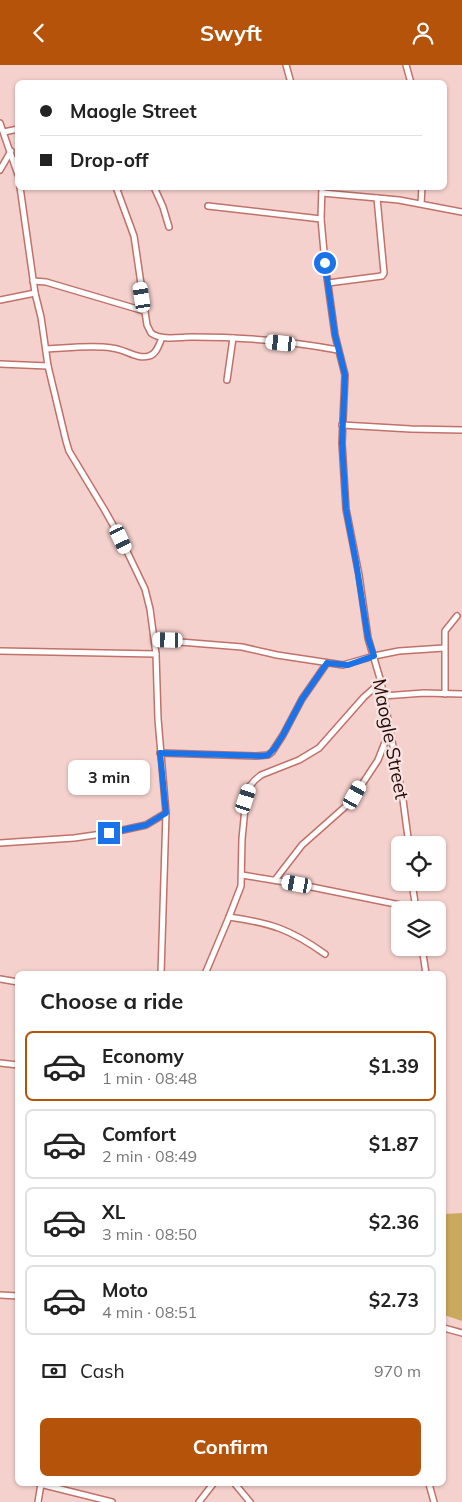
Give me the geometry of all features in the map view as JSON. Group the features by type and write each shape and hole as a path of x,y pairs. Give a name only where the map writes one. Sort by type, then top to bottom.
{"street":[{"path":"286,65 290,80"},
{"path":"406,65 410,80"},
{"path":"0,123 15,165"},
{"path":"4,132 15,130"},
{"path":"0,170 11,151"},
{"path":"20,190 35,293 47,349 48,366 69,451 104,509 144,589 150,609 155,640 160,753 166,813 161,971"},
{"path":"117,190 134,236 144,311 151,333 162,338 233,338 338,350"},
{"path":"155,190 169,227"},
{"path":"322,190 462,212"},
{"name":"Maogle Street","path":"322,190 321,219 328,283 338,350 345,375 342,425 346,509 359,575 368,638 380,682 404,800 408,836"},
{"path":"421,205 422,190"},
{"path":"328,283 382,276 384,273 376,198"},
{"path":"208,206 321,219"},
{"path":"34,281 46,282 144,311"},
{"path":"0,300 35,293"},
{"path":"47,349 111,347 139,356 150,356 155,352 162,338"},
{"path":"227,380 233,338"},
{"path":"0,364 48,366"},
{"path":"342,425 462,430"},
{"path":"445,693 445,631 458,616"},
{"path":"155,640 242,647 277,655 348,665 374,656 399,651 444,648"},
{"path":"0,651 156,654"},
{"path":"160,753 268,755 283,735 302,699 327,663"},
{"path":"205,971 238,895 242,875 242,839 246,799 250,787 255,780 299,760 319,748 364,697 380,682"},
{"path":"383,696 462,694"},
{"path":"275,880 302,845 346,806 355,795 378,760 389,731"},
{"path":"0,843 74,838 109,833 146,825 166,813"},
{"path":"242,875 391,904"},
{"path":"229,917 275,926 305,940 325,954"},
{"path":"423,956 426,971"},
{"path":"0,979 15,982"},
{"path":"0,1063 15,1065"},
{"path":"0,1295 15,1296"},
{"path":"446,1329 462,1333"},
{"path":"38,1502 40,1486"},
{"path":"48,1486 112,1502"},
{"path":"198,1502 211,1486"},
{"path":"237,1486 250,1502"},
{"path":"430,1486 434,1502"}],"shaded area":[{"path":"462,1213 462,1321 446,1316 446,1214"}],"route":[{"path":"109,833 146,825 166,813 160,753 268,755 283,735 302,699 327,663 348,665 374,656 368,638 346,509 342,443 345,375 335,335 325,263"}]}
